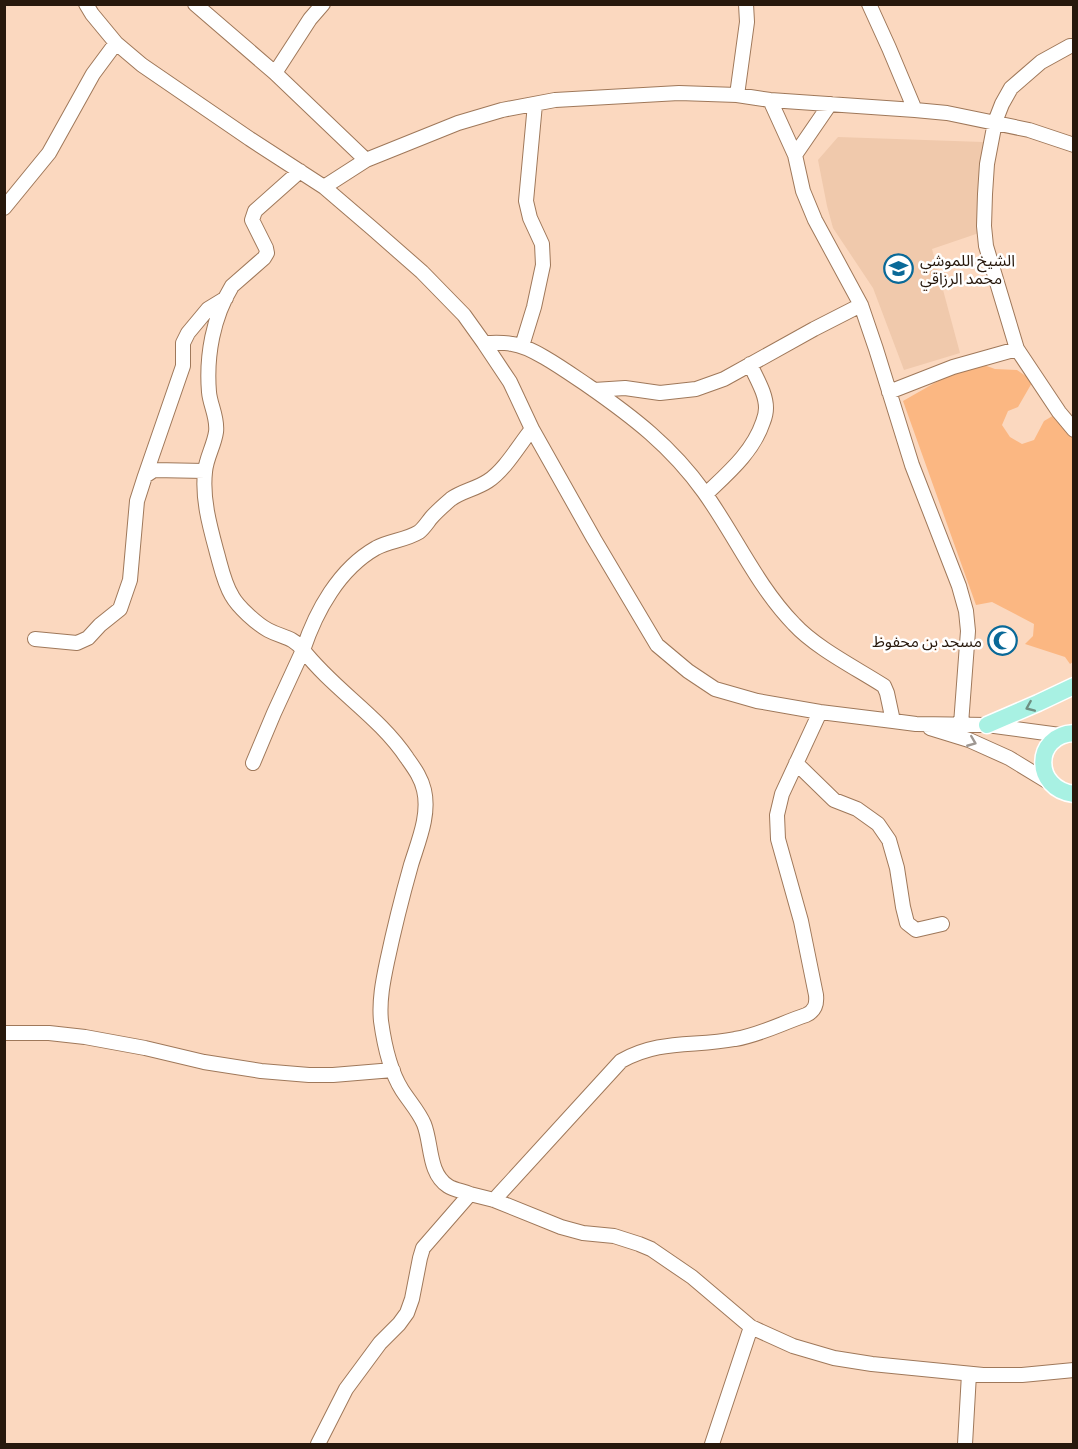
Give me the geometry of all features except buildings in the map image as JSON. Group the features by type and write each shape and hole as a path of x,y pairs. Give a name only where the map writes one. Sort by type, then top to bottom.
{"main road":[{"path":"987,725 1074,686"},
{"path":"1065,793 1044,773 1042,762 1051,742 1070,733"}],"street":[{"path":"86,4 116,43 142,65 324,187 422,272 464,315 510,382 532,429 657,645 688,671 715,689 757,701 820,712 916,724 987,725 1070,733"},
{"path":"195,4 275,74 366,160"},
{"path":"275,74 310,19 323,4"},
{"path":"736,95 747,22 746,4"},
{"path":"869,4 915,110"},
{"path":"1072,42 1041,62 1011,88 1002,104 995,122 987,164 984,226 986,246 1017,349 1059,412 1074,430"},
{"path":"4,208 49,153 93,74 116,43"},
{"path":"324,187 366,160 458,123 502,110 555,100 679,93 736,95 770,100 947,113 1029,130 1074,145"},
{"path":"770,100 795,155 803,191 815,219 861,305 912,465 959,586 966,611 968,631 961,724"},
{"path":"522,346 534,307 543,265 542,244 530,218 526,201 535,104"},
{"path":"795,155 830,104"},
{"path":"300,171 255,211 252,220 267,253 232,286 217,320 212,340 209,390 216,421 216,432 205,471 204,494 225,582 233,598 268,630 291,638 298,643 314,664 386,731 419,775 424,792 425,810 422,831 400,906 381,998 381,1019 393,1070 401,1088 424,1122 434,1169 440,1179 450,1187 494,1200 561,1227 582,1233 614,1236 651,1249 692,1277 751,1327 793,1346 834,1358 969,1374 1022,1375 1074,1370"},
{"path":"34,639 77,644 88,638 120,609 130,580 137,501 183,366 183,343 188,333 208,309 226,298"},
{"path":"594,390 625,388 660,393 696,389 724,379 861,305"},
{"path":"484,343 522,346 561,367 654,435 674,454 706,494 758,578 794,625 814,642 884,686 893,721"},
{"path":"889,392 953,367 1017,349"},
{"path":"706,494 750,449 767,411 765,399 750,364"},
{"path":"253,763 317,614 343,576 364,556 378,547 416,534 452,499 490,480 532,429"},
{"path":"145,476 154,470 205,471"},
{"path":"494,1200 621,1061 634,1053 681,1043 713,1043 756,1035 811,1012 816,1003 816,994 801,921 778,839 777,815 782,794 820,712"},
{"path":"916,724 969,740 1009,758 1065,793"},
{"path":"796,763 834,800 857,809 878,824 889,840 897,868 907,923 916,930 942,924"},
{"path":"4,1033 49,1033 85,1037 204,1062 261,1071 333,1075 393,1070"},
{"path":"318,1444 346,1389 380,1343 407,1313 423,1248 470,1194"},
{"path":"712,1444 751,1327"},
{"path":"965,1444 969,1374"}],"shaded area":[{"name":"الشيخ اللموشي محمد الرزاقي","path":"838,137 983,142 979,233 932,249 960,353 904,370 873,288 833,228 818,160"},
{"path":"978,363 995,369 1017,370 1033,381 1018,407 1008,411 1002,425 1010,437 1022,444 1034,440 1044,421 1056,414 1073,435 1074,661 1070,664 1065,657 1025,644 1033,636 1034,624 992,602 976,605 903,401 952,373"}],"place":[{"name":"الشيخ اللموشي محمد الرزاقي","path":"899,269"},
{"name":"مسجد بن محفوظ","path":"1003,641"}]}
